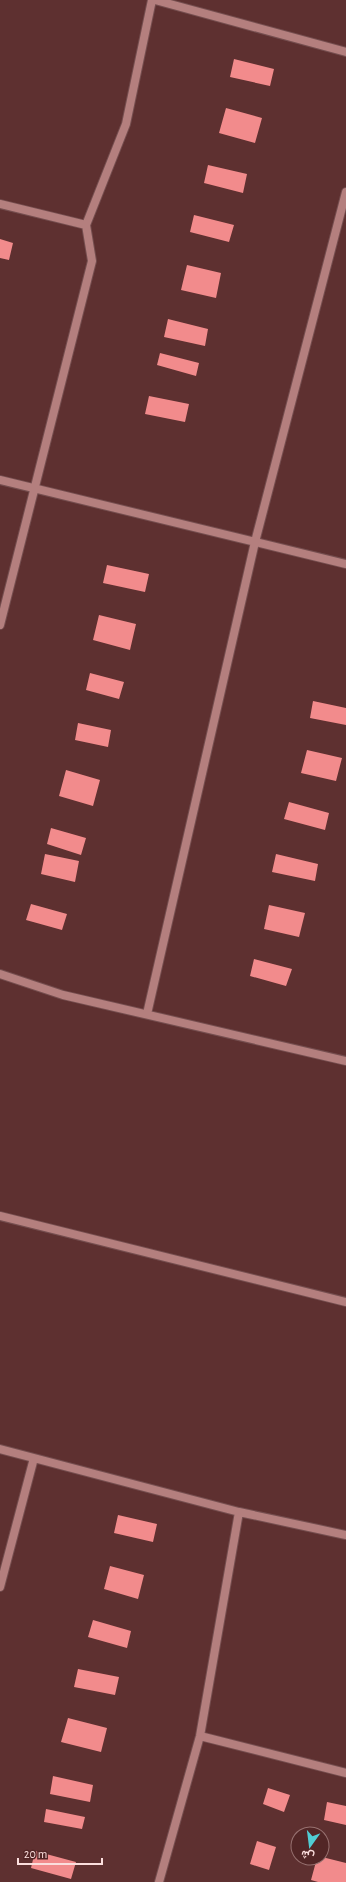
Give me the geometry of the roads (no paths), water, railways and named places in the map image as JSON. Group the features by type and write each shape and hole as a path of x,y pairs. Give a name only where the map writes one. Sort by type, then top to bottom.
{"street":[{"path":"0,625 92,261 86,225 126,124 154,0 346,52"},
{"path":"148,1014 255,542 346,192"},
{"path":"0,204 86,225"},
{"path":"0,480 346,564"},
{"path":"0,974 63,995 346,1061"},
{"path":"0,1216 346,1302"},
{"path":"0,1449 239,1512 346,1535"},
{"path":"0,1587 34,1458"},
{"path":"159,1882 200,1736 239,1512"},
{"path":"200,1736 346,1773"}]}
